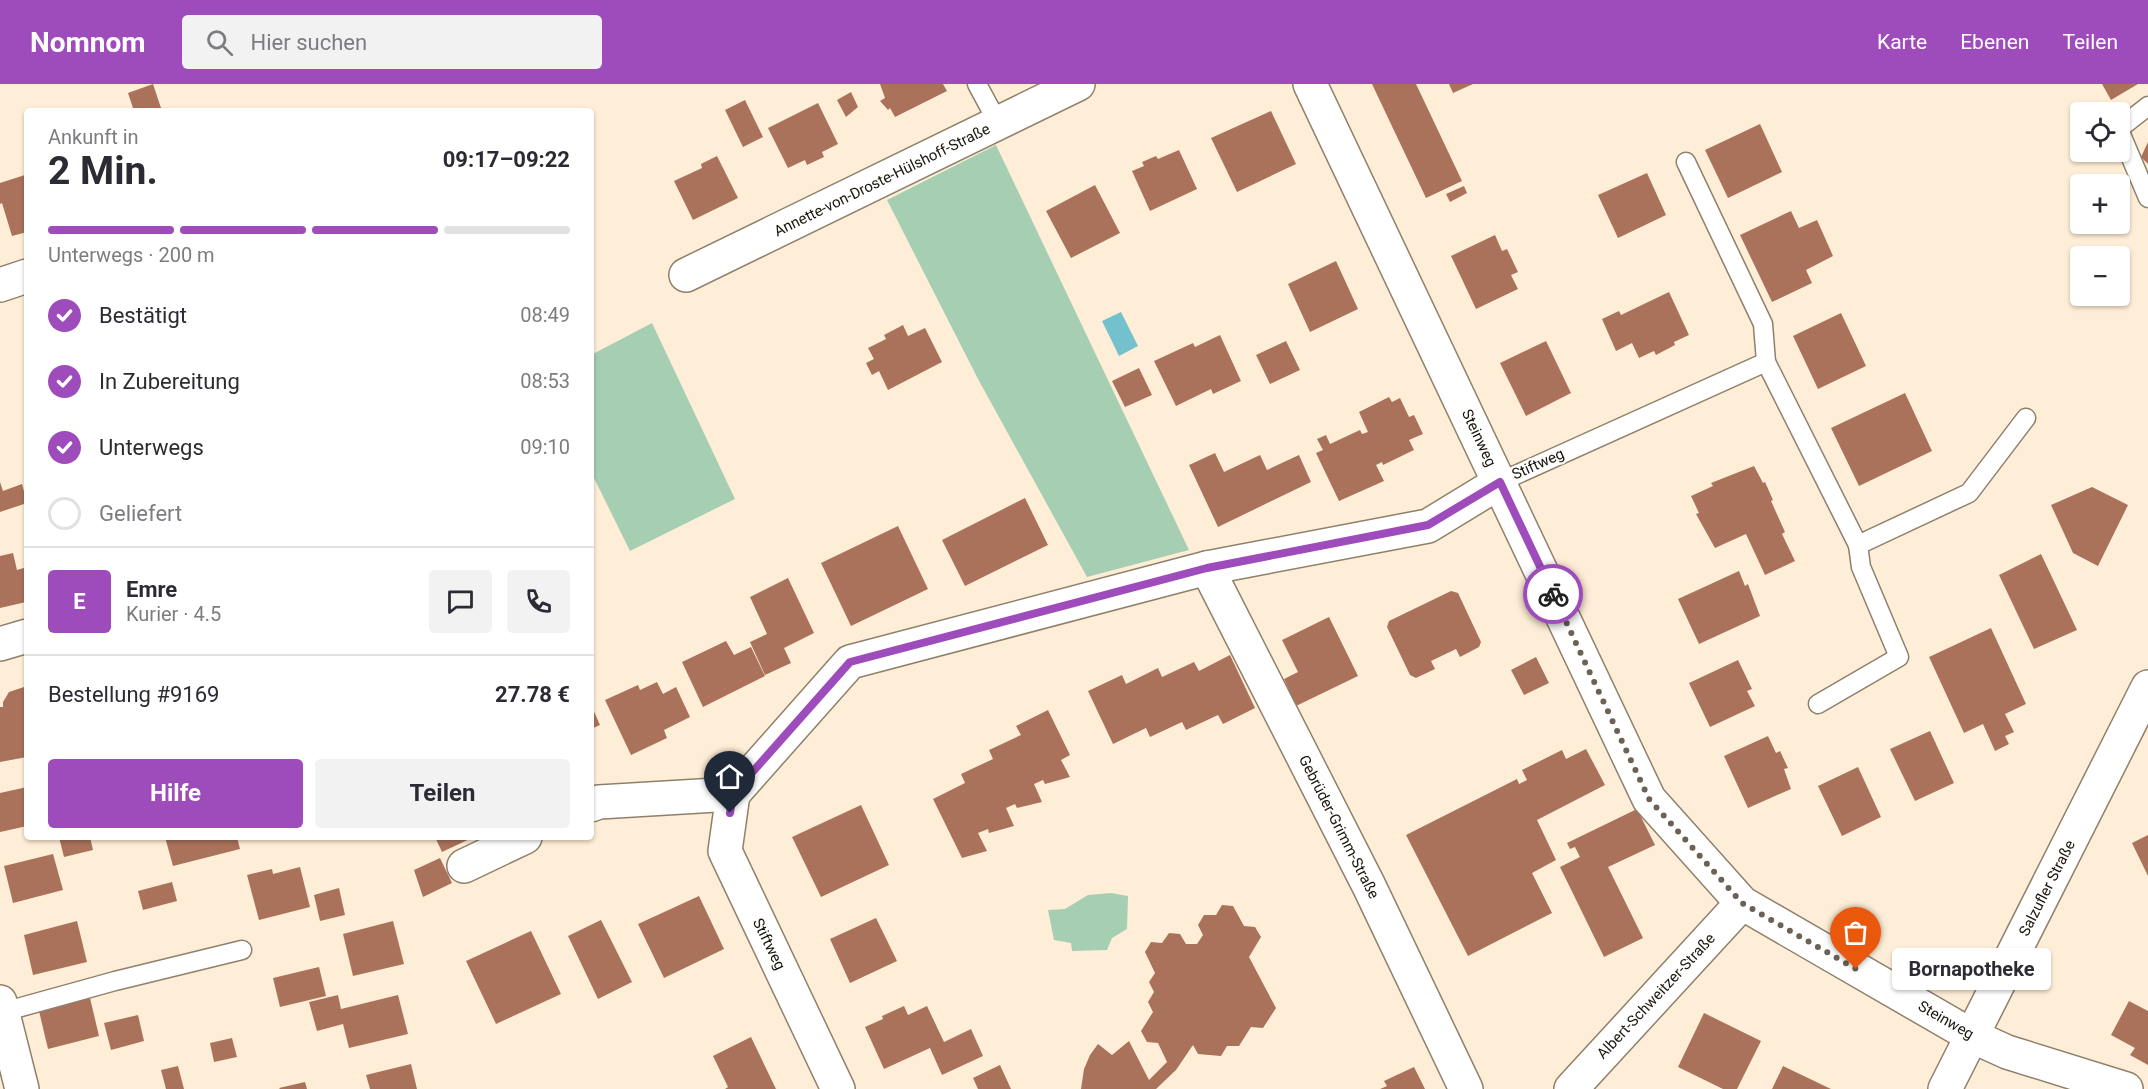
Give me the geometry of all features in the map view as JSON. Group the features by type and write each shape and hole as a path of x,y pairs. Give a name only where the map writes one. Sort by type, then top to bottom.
{"street":[{"name":"Annette-von-Droste-Hülshoff-Straße","path":"686,275 1078,84"},
{"name":"Steinweg","path":"1310,84 1649,799 1742,903 1972,1036 2007,1052 2126,1089"},
{"path":"0,285 24,277"},
{"name":"Stiftweg","path":"838,1089 724,851 733,794 850,662 1207,568 1428,525 1500,482"},
{"name":"Gebrüder-Grimm-Straße","path":"1207,568 1369,886 1466,1089"},
{"path":"0,644 24,637"},
{"name":"Salzufler Straße","path":"1945,1089 2148,687"},
{"path":"594,804 733,794"},
{"path":"464,866 519,840"},
{"name":"Albert-Schweitzer-Straße","path":"1571,1089 1742,903"},
{"path":"1,1007 22,1089"}],"lane":[{"path":"977,84 998,123"},
{"path":"2130,121 2148,106"},
{"path":"2130,154 2148,198"},
{"path":"1686,162 1763,324 1766,362 1858,544 1861,567 1899,657 1818,704"},
{"name":"Stiftweg","path":"1500,482 1766,362"},
{"path":"1858,544 1969,493 2026,418"},
{"path":"1,1007 242,950"}],"green space":[{"path":"996,145 1189,550 1087,577 978,379 887,200"},
{"path":"652,323 735,499 630,551 594,478 594,353"},
{"path":"1111,893 1128,896 1127,929 1112,938 1107,950 1072,951 1071,943 1054,940 1048,910 1065,909 1088,895"}],"water":[{"path":"1121,312 1138,346 1119,356 1102,321"}],"building":[{"path":"153,84 161,108 133,108 128,93"},
{"path":"880,84 943,84 947,91 895,117 890,108 888,110 880,101 885,98"},
{"path":"1372,84 1416,84 1462,181 1426,198"},
{"path":"1449,84 1473,84 1453,93"},
{"path":"2102,84 2138,84 2111,100"},
{"path":"851,92 858,107 846,117 837,100"},
{"path":"745,100 763,137 743,147 725,110"},
{"path":"818,103 838,144 822,152 824,157 807,165 805,160 788,168 768,128"},
{"path":"1271,111 1296,164 1237,192 1211,138"},
{"path":"1760,124 1782,172 1728,198 1705,150"},
{"path":"2148,142 2148,164 2141,157"},
{"path":"1179,150 1197,189 1150,211 1132,171 1144,166 1142,162 1156,156 1158,159"},
{"path":"717,156 738,198 693,220 674,181 702,168 701,164"},
{"path":"1647,173 1666,215 1618,238 1598,195"},
{"path":"24,175 24,233 12,236 2,203 0,204 0,183"},
{"path":"1095,185 1120,233 1071,258 1046,211"},
{"path":"1464,186 1467,193 1450,202 1446,194"},
{"path":"1791,211 1799,228 1817,220 1833,256 1806,270 1812,283 1772,302 1740,235"},
{"path":"1495,235 1502,251 1507,249 1518,272 1511,275 1518,289 1476,309 1451,256"},
{"path":"1336,261 1358,309 1310,332 1288,284"},
{"path":"1669,292 1689,335 1656,355 1654,351 1639,358 1632,343 1616,351 1602,319 1619,311 1621,315"},
{"path":"1841,313 1866,366 1818,389 1793,336"},
{"path":"903,325 908,336 925,328 942,362 888,390 879,371 872,375 866,363 874,359 868,348 886,339 884,335"},
{"path":"1220,335 1241,381 1213,394 1211,389 1176,406 1154,361 1193,343 1195,347"},
{"path":"1286,341 1300,370 1270,384 1256,355"},
{"path":"1546,341 1571,393 1526,416 1500,363"},
{"path":"1139,368 1152,395 1125,407 1112,381"},
{"path":"1905,393 1932,451 1859,486 1831,428"},
{"path":"1389,397 1392,402 1400,398 1409,417 1414,415 1423,434 1409,440 1414,450 1383,465 1382,462 1376,465 1384,481 1339,501 1316,453 1323,450 1317,439 1326,435 1330,444 1360,430 1362,434 1368,432 1359,412"},
{"path":"1215,453 1224,472 1260,455 1267,470 1299,455 1311,482 1218,527 1189,465"},
{"path":"1754,466 1773,500 1771,501 1785,532 1782,534 1795,561 1765,575 1746,534 1715,548 1696,514 1699,513 1691,496 1713,486 1711,483"},
{"path":"0,482 3,491 22,484 24,504 0,512"},
{"path":"2092,487 2128,505 2098,566 2073,553 2051,505"},
{"path":"1025,498 1048,545 965,586 942,540"},
{"path":"898,526 928,589 851,626 821,563"},
{"path":"13,553 17,570 24,568 24,602 0,608 0,556"},
{"path":"2041,554 2077,630 2034,649 1999,575"},
{"path":"1739,571 1745,586 1748,584 1760,616 1699,644 1678,599"},
{"path":"788,578 814,633 784,648 791,663 765,675 750,642 767,634 750,597"},
{"path":"1451,591 1458,593 1481,642 1479,647 1460,657 1456,649 1431,661 1435,669 1416,678 1410,675 1387,627 1389,621"},
{"path":"1329,617 1358,676 1296,706 1284,679 1298,672 1282,640"},
{"path":"1991,628 2026,704 2005,714 2014,732 2005,736 2009,744 1995,751 1983,724 1964,733 1929,657"},
{"path":"726,641 734,655 751,647 765,676 703,707 682,662"},
{"path":"1230,655 1255,708 1223,724 1218,715 1186,730 1182,722 1150,737 1146,728 1113,744 1088,691 1122,675 1126,684 1158,668 1162,677 1194,662 1199,671"},
{"path":"1536,657 1549,683 1524,695 1511,670"},
{"path":"1738,660 1752,689 1747,691 1755,706 1710,727 1689,683"},
{"path":"657,682 663,694 676,687 690,717 664,730 667,738 631,755 605,700 638,685 640,690"},
{"path":"24,687 24,758 0,762 0,707 3,707 3,702 9,692"},
{"path":"1048,710 1070,755 1061,760 1070,777 1045,784 1043,780 1034,784 1042,802 1017,808 1015,804 1006,808 1014,826 989,833 988,829 978,833 987,851 962,858 933,799 965,783 961,774 993,759 989,750 1021,735 1016,726"},
{"path":"594,712 600,725 594,728"},
{"path":"1930,731 1954,783 1915,801 1890,749"},
{"path":"1768,736 1776,753 1780,751 1788,768 1784,769 1791,789 1748,808 1724,756"},
{"path":"1586,749 1605,785 1537,820 1556,860 1532,873 1552,913 1468,956 1406,835 1517,779 1519,784 1527,780 1522,770 1562,750 1566,759"},
{"path":"1858,767 1881,817 1842,836 1818,786"},
{"path":"24,788 24,827 0,832 0,793"},
{"path":"861,805 889,865 821,897 792,837"},
{"path":"1637,809 1655,845 1608,867 1643,938 1604,957 1560,867 1580,857 1575,847 1570,849 1567,843"},
{"path":"2148,835 2148,876 2132,843"},
{"path":"60,840 91,840 93,850 64,857"},
{"path":"166,840 238,840 240,849 173,866"},
{"path":"436,840 468,840 442,852"},
{"path":"53,854 63,890 13,903 4,866"},
{"path":"440,858 452,883 423,897 414,870"},
{"path":"300,867 310,907 259,920 247,875 272,869 273,874"},
{"path":"172,882 177,901 143,910 138,891"},
{"path":"339,888 345,915 320,921 314,895"},
{"path":"699,896 724,949 664,978 638,924"},
{"path":"1222,905 1233,906 1244,926 1255,927 1261,937 1249,957 1276,1008 1263,1028 1251,1027 1239,1046 1227,1046 1221,1056 1198,1054 1193,1045 1176,1070 1156,1089 1081,1089 1084,1069 1098,1044 1112,1055 1129,1041 1149,1080 1167,1062 1158,1043 1147,1042 1141,1031 1153,1012 1148,1002 1154,992 1149,982 1155,973 1145,952 1151,942 1162,943 1169,933 1180,934 1186,944 1197,944 1203,935 1198,925 1204,915 1216,915"},
{"path":"876,918 897,961 850,983 830,939"},
{"path":"601,920 632,982 598,999 568,936"},
{"path":"77,921 87,962 33,975 24,935"},
{"path":"393,921 404,964 353,976 343,934"},
{"path":"531,931 561,994 496,1024 466,961"},
{"path":"319,967 326,996 280,1007 273,978"},
{"path":"338,995 341,1009 398,995 408,1034 349,1048 343,1024 317,1031 309,1002"},
{"path":"90,998 99,1036 48,1049 39,1011"},
{"path":"2129,1001 2148,1011 2148,1065 2130,1055 2135,1048 2111,1035"},
{"path":"904,1006 908,1015 927,1006 944,1042 971,1029 983,1056 942,1075 930,1048 884,1069 865,1027"},
{"path":"1704,1013 1761,1041 1737,1089 1723,1089 1678,1067"},
{"path":"138,1015 144,1041 111,1050 104,1023"},
{"path":"751,1037 776,1089 725,1089 728,1087 713,1056"},
{"path":"232,1038 237,1057 214,1062 210,1043"},
{"path":"411,1064 417,1089 370,1089 366,1075"},
{"path":"1000,1065 1011,1089 978,1089 973,1078"},
{"path":"178,1066 184,1089 166,1089 161,1070"},
{"path":"1783,1066 1831,1089 1772,1089"},
{"path":"1414,1067 1425,1089 1380,1089 1387,1086 1384,1081"},
{"path":"305,1082 307,1089 279,1088"}],"way so far":[{"path":"1553,594 1649,799 1742,903 1856,969"}],"place":[{"name":"Bornapotheke","path":"1856,969"}],"route":[{"path":"730,813 733,794 850,662 1207,568 1428,525 1500,482 1553,594"}]}
